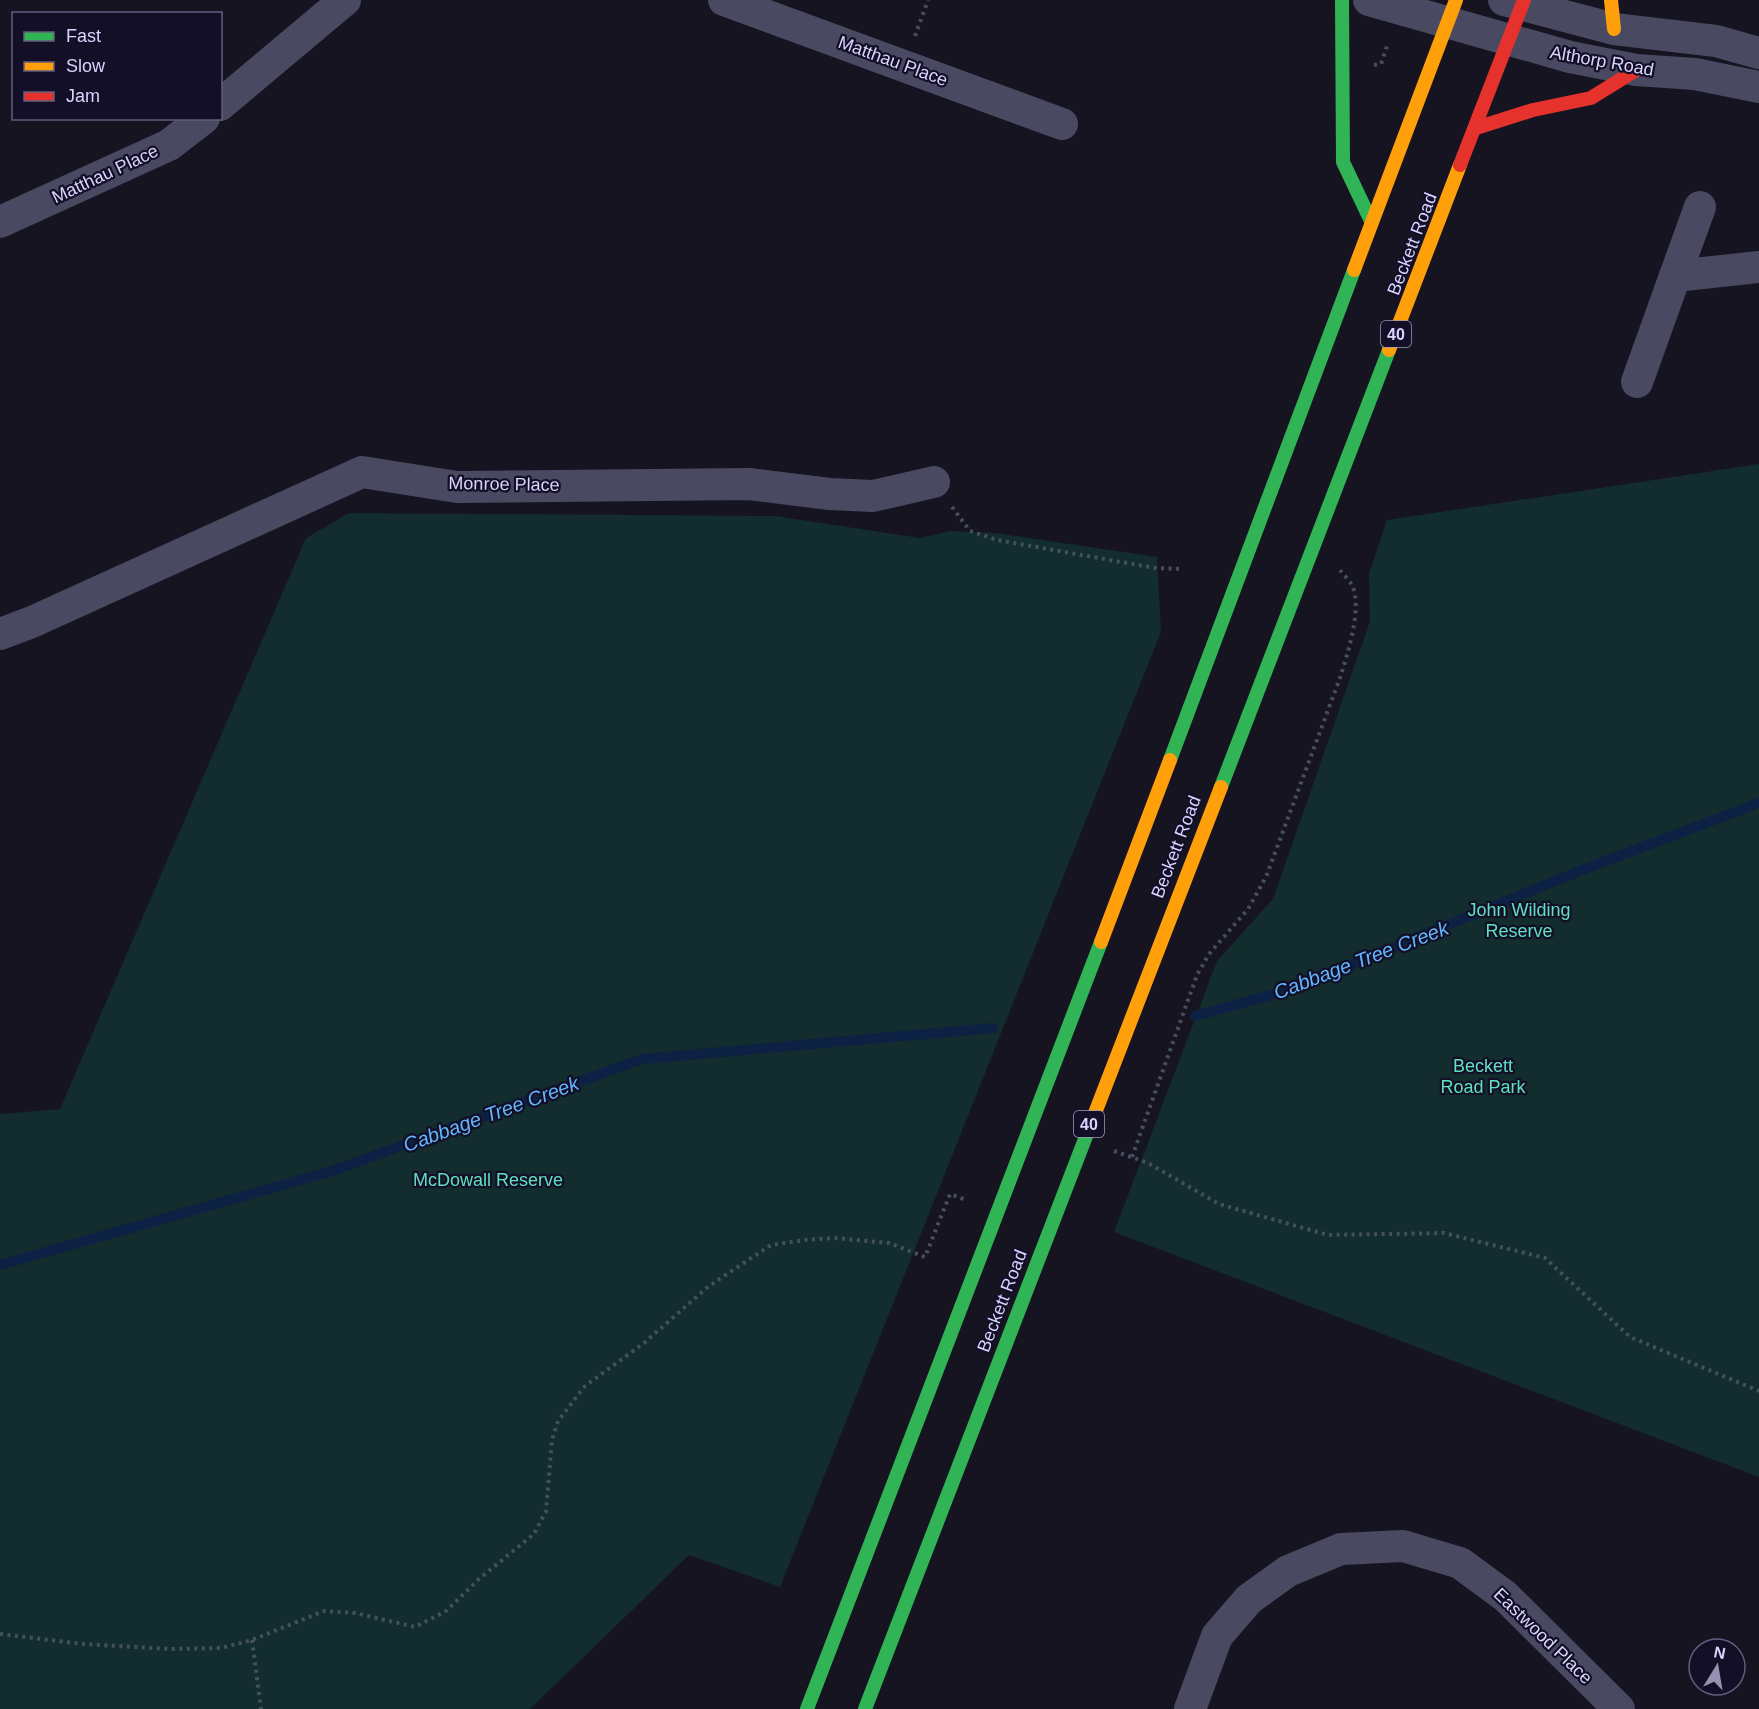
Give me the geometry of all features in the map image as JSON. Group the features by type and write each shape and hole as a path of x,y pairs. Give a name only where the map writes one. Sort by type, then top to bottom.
{"main road":[{"path":"1342,0 1344,27 1343,162 1371,221"},
{"name":"Beckett Road","path":"866,1709 1160,938 1476,128 1509,41 1516,2"},
{"name":"Beckett Road","path":"807,1709 1123,884 1371,221 1452,12"},
{"path":"1476,128 1533,110 1591,98 1636,70"}],"street":[{"path":"222,103 345,0"},
{"name":"Matthau Place","path":"724,0 1062,124"},
{"name":"Althorp Road","path":"1369,0 1452,12 1509,41 1570,57 1636,70 1695,74 1759,87"},
{"name":"Althorp Road","path":"1516,2 1612,14 1759,53"},
{"name":"Matthau Place","path":"0,222 169,145 201,120"},
{"path":"1637,382 1700,207"},
{"path":"1675,276 1759,267"},
{"name":"Monroe Place","path":"0,634 32,622 362,472 457,487 749,484 830,495 873,496 934,482"},
{"name":"Eastwood Place","path":"1190,1709 1217,1636 1249,1599 1288,1571 1341,1549 1403,1546 1460,1563 1505,1596 1619,1709"}],"path":[{"path":"934,482 970,531 1064,554 1155,568 1183,569"},
{"path":"1132,1157 1197,975 1209,954 1252,904 1273,858 1340,678 1353,631 1352,586"},
{"path":"1108,1149 1148,1163 1219,1204 1328,1235 1444,1233 1545,1258 1630,1337 1759,1391"},
{"path":"0,1634 93,1645 170,1649 221,1648 252,1640 324,1611 355,1613 415,1627 446,1611 479,1579 534,1534 546,1511 552,1440 558,1421 585,1386 644,1343 709,1286 771,1245 805,1240 834,1238 889,1243 925,1257 950,1194 970,1201"},
{"path":"252,1640 261,1709"}],"green space":[{"name":"John Wilding Reserve","path":"1759,464 1759,1477 1114,1232 1217,961 1273,899 1370,621 1369,574 1387,520"},
{"name":"McDowall Reserve","path":"349,513 775,516 920,538 950,531 995,533 1157,557 1161,632 780,1587 689,1555 530,1709 0,1709 0,1114 60,1109 306,538"}],"waterway":[{"name":"Cabbage Tree Creek","path":"1195,1016 1289,990 1577,872 1759,803"},
{"name":"Cabbage Tree Creek","path":"0,1265 332,1171 642,1059 993,1028"}],"traffic: fast":[{"path":"1342,0 1343,162 1371,221"},
{"path":"1170,760 1354,270"},
{"path":"1221,787 1389,350"},
{"path":"807,1709 1101,942"},
{"path":"865,1709 1090,1126"}],"traffic: slow":[{"path":"1354,270 1456,0"},
{"path":"1611,0 1614,29"},
{"path":"1389,350 1460,165"},
{"path":"1101,942 1170,760"},
{"path":"1090,1126 1221,787"}],"traffic: jam":[{"path":"1460,165 1524,0"},
{"path":"1476,128 1533,110 1591,98 1636,70"}],"park label":[{"name":"Beckett Road Park","path":"1483,1076"}]}
